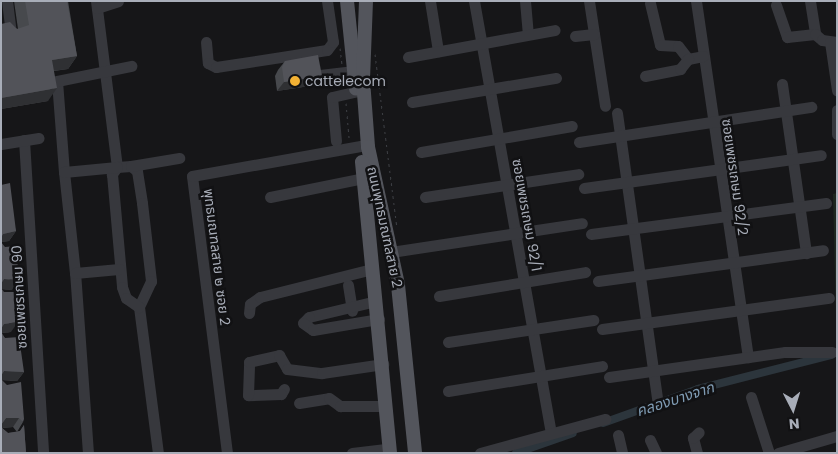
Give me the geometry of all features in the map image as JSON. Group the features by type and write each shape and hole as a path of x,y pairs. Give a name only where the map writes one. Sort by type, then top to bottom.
{"main road":[{"name":"ถนนพุทธมณฑลสาย 2","path":"347,1 390,450"},
{"name":"ถนนพุทธมณฑลสาย 2","path":"366,1 363,80 368,147 392,258 415,453"},
{"path":"372,267 392,258"}],"street":[{"path":"7,1 8,23 15,24 12,1"},
{"path":"118,1 96,5 107,71 117,167 112,174 119,269 126,298 139,307"},
{"path":"206,42 208,63 216,67 327,50 333,42 327,1"},
{"path":"430,1 438,51"},
{"name":"ซอยเพชรเกษม 92/1","path":"474,1 551,433"},
{"path":"525,1 528,33"},
{"path":"589,1 604,106"},
{"name":"ซอยเพชรเกษม 92/2","path":"696,1 738,309 748,357"},
{"path":"810,1 815,34"},
{"path":"650,3 657,42 678,46 688,59"},
{"path":"776,5 787,37 815,34 834,42 837,90"},
{"path":"408,57 519,39 528,33 555,30"},
{"path":"575,36 594,34"},
{"path":"645,76 680,69 688,59 703,56"},
{"path":"88,453 75,273 64,172 57,81 131,66"},
{"path":"320,75 354,71"},
{"path":"412,102 556,78"},
{"path":"782,84 806,253"},
{"path":"336,141 332,97 357,91"},
{"path":"580,142 811,107"},
{"path":"837,110 837,134"},
{"path":"617,113 658,403"},
{"path":"421,152 498,137 572,126"},
{"path":"1,144 39,138"},
{"name":"ซอยเพชรเกษม 90","path":"24,140 43,453"},
{"name":"พุทธมณฑลสาย ๒ ซอย 2","path":"227,453 192,176 360,146"},
{"path":"584,188 821,155"},
{"path":"64,172 131,166 179,158"},
{"path":"131,166 139,177 151,281 139,307 158,453"},
{"path":"425,197 578,174"},
{"path":"270,197 363,178"},
{"path":"591,234 826,203"},
{"path":"392,258 514,232 582,223"},
{"path":"598,282 824,250"},
{"path":"249,313 250,304 260,297 372,267"},
{"path":"75,273 119,269"},
{"path":"439,296 585,272"},
{"path":"348,285 354,322"},
{"path":"602,329 829,298"},
{"path":"376,301 309,316 303,323 308,330 354,322 379,320"},
{"path":"448,342 593,320"},
{"path":"609,377 748,357 832,352"},
{"path":"284,389 281,394 248,395 249,362 278,355 287,369 322,373 382,364"},
{"path":"448,391 541,374 602,366"},
{"path":"751,397 769,453"},
{"path":"298,403 329,398 340,406 386,406"},
{"path":"480,453 605,419"},
{"path":"697,453 693,438 698,432"},
{"path":"618,435 622,453"},
{"path":"778,453 837,436"},
{"path":"650,440 656,453"},
{"path":"352,453 390,450"}],"path":[{"path":"374,44 398,231"}],"shaded area":[{"path":"837,193 837,318 836,318 833,194"}],"building":[{"path":"25,1 67,1 77,56 52,60 57,88 1,98 1,24 10,22 17,29 29,25"},
{"path":"318,55 322,76 284,82 282,67 285,61"},
{"path":"10,183 16,231 3,234 1,238 1,185"},
{"path":"1,242 5,247 17,246 18,280 4,279 1,284"},
{"path":"1,288 4,292 14,292 18,322 4,324 1,329"},
{"path":"1,333 5,338 19,337 24,372 4,371 1,376"},
{"path":"1,379 7,385 21,382 23,422 19,418 6,418 1,425"},
{"path":"24,425 26,453 1,453 1,427 8,433 20,431"}],"waterway":[{"name":"คลองบางจาก","path":"603,423 698,389 831,355"},
{"name":"คลองบางจาก","path":"516,453 573,433"}],"place":[{"name":"cattelecom","path":"295,81"}]}
